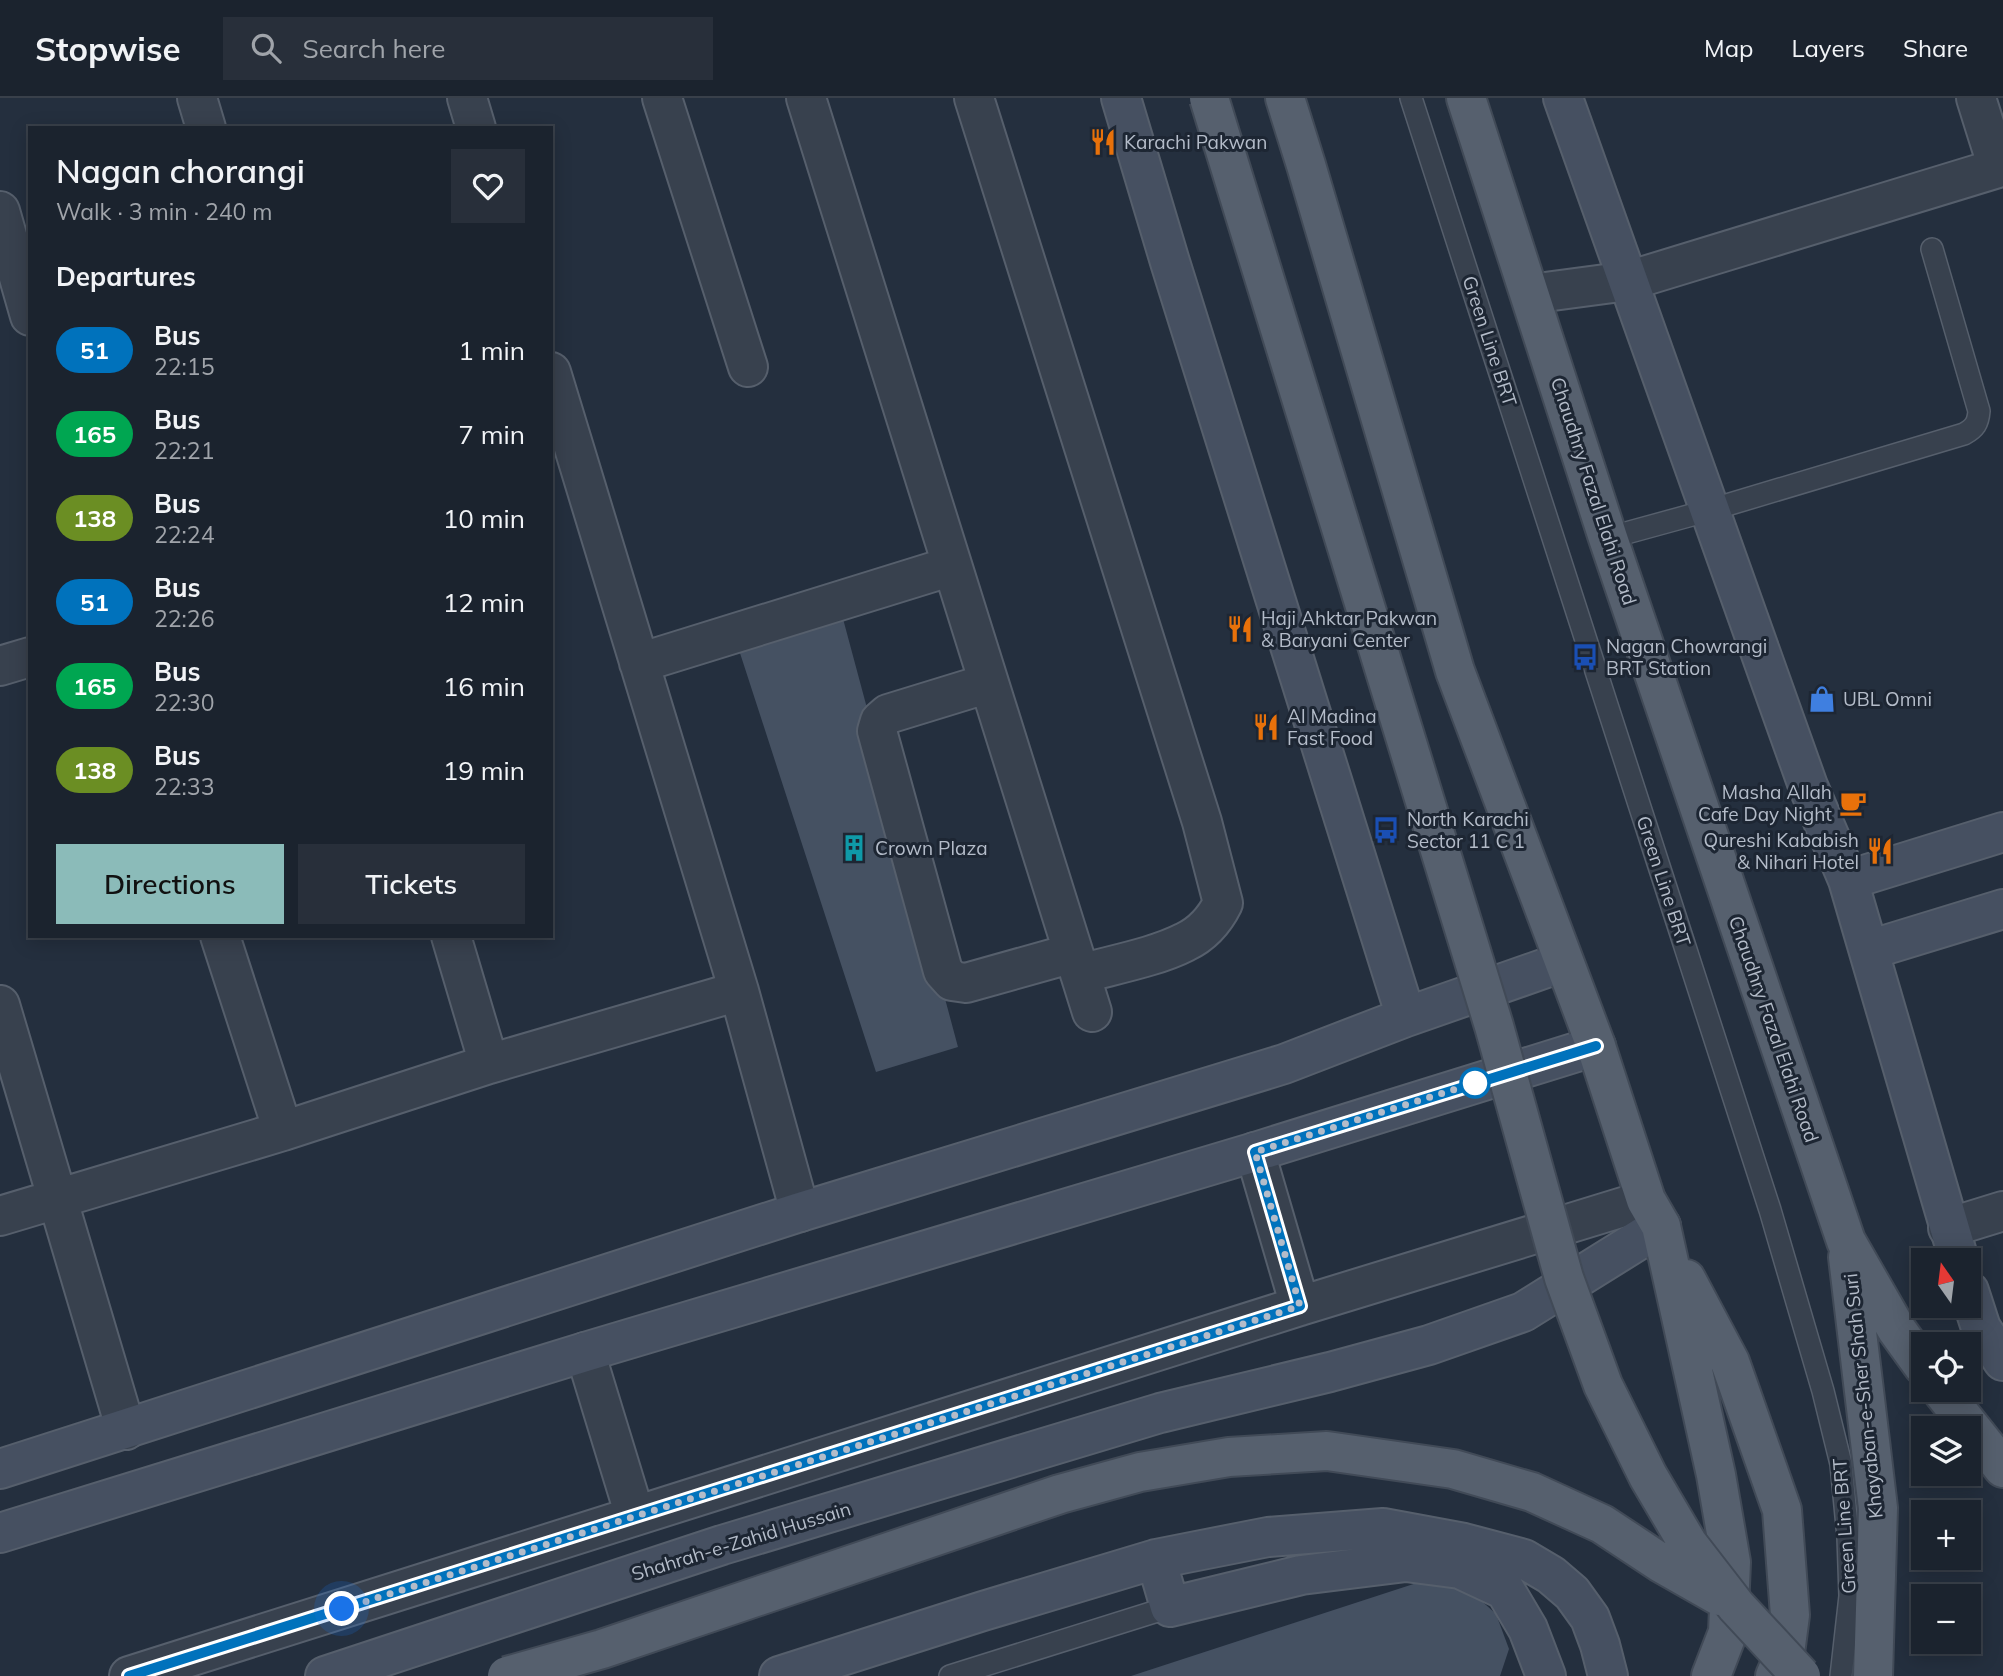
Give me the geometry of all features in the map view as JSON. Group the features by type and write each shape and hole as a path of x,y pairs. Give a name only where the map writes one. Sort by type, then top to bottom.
{"main road":[{"path":"1209,98 1494,1026 1564,1278 1603,1385 1648,1476 1688,1544 1736,1606 1801,1676"},
{"path":"1285,98 1455,671 1596,1046 1656,1220 1716,1475 1731,1562 1728,1632 1711,1676"},
{"name":"Chaudhry Fazal Elahi Road","path":"1466,98 1608,538 1846,1241"},
{"path":"1656,1220 1730,1362 1783,1510 1790,1615 1785,1653 1775,1676"},
{"path":"1846,1241 1911,1349"},
{"name":"Khayaban-e-Sher Shah Suri","path":"1846,1241 1878,1508 1872,1676"},
{"path":"1951,1402 2003,1468"},
{"path":"507,1676 603,1649 1047,1499 1140,1472 1229,1457 1327,1451 1453,1469 1532,1492 1602,1524 1661,1563 1736,1606"}],"street":[{"path":"197,98 205,126"},
{"path":"467,98 475,126"},
{"path":"662,98 748,367"},
{"path":"806,98 1092,1012"},
{"path":"974,98 1202,822 1223,903 1205,928 1187,942 1163,950 965,984 952,981 943,971 877,731 880,721 888,714 989,682"},
{"path":"1121,98 1406,1017"},
{"path":"1563,98 1808,786 1848,880 1953,1244 2003,1211"},
{"path":"1530,294 1628,281 1998,167 1976,98"},
{"path":"0,211 28,309"},
{"path":"553,379 738,991 800,1212"},
{"path":"639,663 952,566"},
{"path":"0,666 28,657"},
{"path":"1848,880 2003,832"},
{"path":"1869,950 2003,909"},
{"path":"221,938 283,1131"},
{"path":"452,938 489,1064"},
{"path":"0,1469 800,1212 1284,1064 1406,1017 1563,962"},
{"path":"0,1216 283,1131 489,1064 738,991"},
{"path":"0,1005 126,1430"},
{"path":"0,1533 585,1352 1255,1152 1596,1046"},
{"path":"1255,1152 1300,1306"},
{"path":"129,1676 1300,1306 1656,1220"},
{"name":"Shahrah-e-Zahid Hussain","path":"325,1676 722,1545 1160,1413 1429,1345 1523,1312 1656,1220"},
{"path":"1978,1318 1981,1328 2003,1361"},
{"path":"585,1352 635,1516"},
{"path":"779,1676 1156,1559 1268,1536 1383,1528 1500,1552 1524,1559 1551,1576 1572,1593 1590,1618 1608,1676"},
{"path":"1156,1559 1171,1607 1314,1574 1406,1562 1460,1569 1505,1590 1528,1629 1546,1676"}],"lane":[{"name":"Green Line BRT","path":"1411,98 1766,1197 1823,1391 1841,1464 1849,1537 1850,1596 1841,1676"},
{"path":"1608,538 1710,510 1974,429 1979,411 1932,249"},
{"path":"950,1676 1171,1607"}],"building":[{"name":"Crown Plaza","path":"842,615 958,1047 876,1072 739,650"},
{"path":"1435,1577 1465,1586 1496,1614 1509,1649 1500,1676 1131,1676"}],"bus line":[{"name":"51","path":"129,1676 1300,1306 1255,1152 1596,1046"}],"place":[{"name":"Karachi Pakwan","path":"1103,142"},
{"name":"Haji Ahktar Pakwan & Baryani Center","path":"1240,629"},
{"name":"Nagan Chowrangi BRT Station","path":"1585,657"},
{"name":"UBL Omni","path":"1822,699"},
{"name":"Al Madina Fast Food","path":"1266,727"},
{"name":"Masha Allah Cafe Day Night","path":"1853,803"},
{"name":"North Karachi Sector 11 C 1","path":"1386,830"},
{"name":"Crown Plaza","path":"854,848"},
{"name":"Qureshi Kababish & Nihari Hotel","path":"1880,851"}],"route":[{"path":"342,1609 1300,1306 1255,1152 1475,1083"}]}
